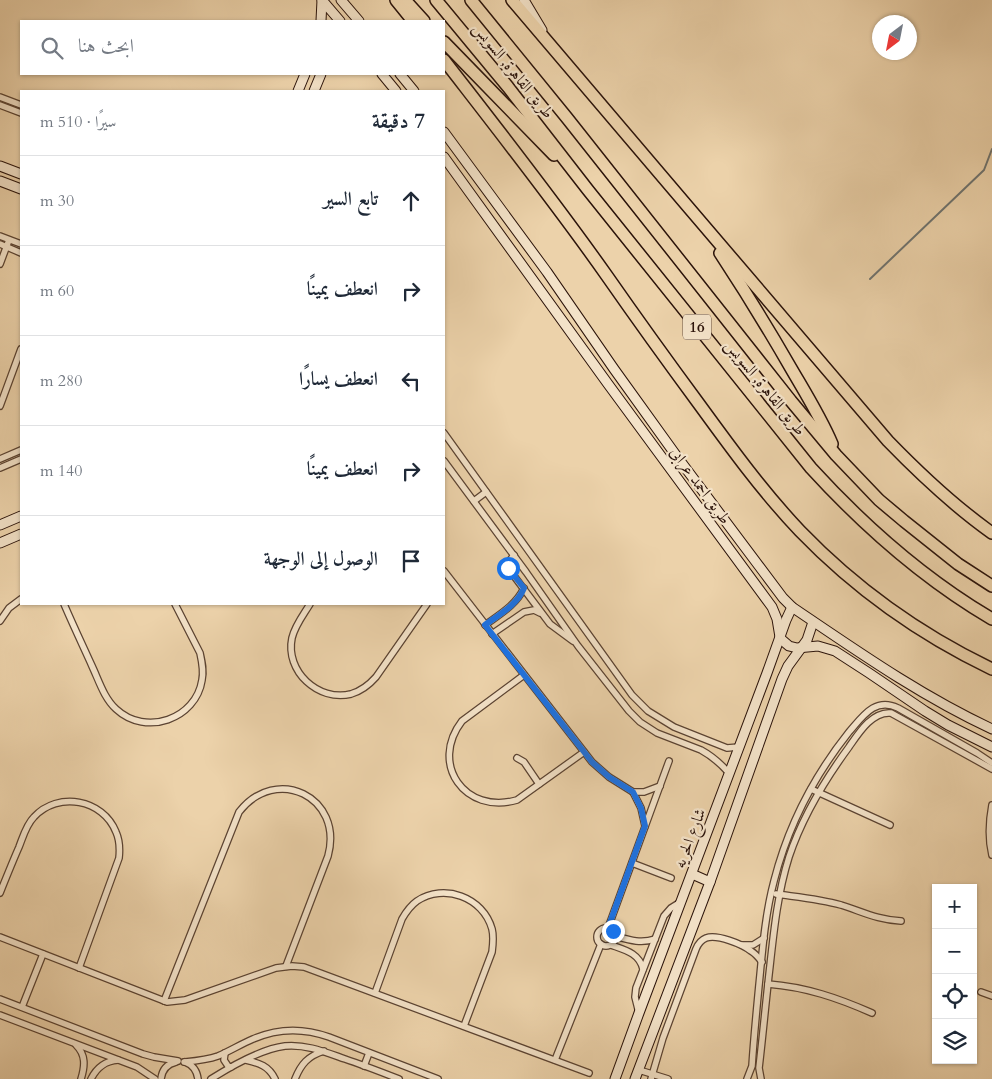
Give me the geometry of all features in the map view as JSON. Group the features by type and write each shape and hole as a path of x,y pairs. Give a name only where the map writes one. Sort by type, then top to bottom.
{"highway":[{"path":"396,0 412,20"},
{"path":"404,0 423,20"},
{"name":"طريق القاهرة, السويس","path":"436,0 508,87 792,446 870,528 913,565 992,619"},
{"name":"طريق القاهرة, السويس","path":"471,0 836,455 880,500 910,527 958,564 992,586"},
{"path":"512,0 888,441 946,496 992,533"},
{"path":"445,43 588,190"},
{"path":"445,61 564,217 738,458 785,515 837,566 875,597 941,641 992,669"},
{"path":"689,208 758,311 821,419 836,455"}],"street":[{"path":"321,20 322,0"},
{"path":"322,0 339,20"},
{"path":"341,0 358,20"},
{"path":"524,0 546,40"},
{"path":"298,90 304,77 315,88 321,75"},
{"path":"383,75 395,90"},
{"path":"401,75 413,90"},
{"path":"0,97 20,105"},
{"path":"0,105 20,113"},
{"name":"طريق احمد عرابى","path":"445,136 547,272 672,450 779,593 792,607 842,641 930,697 992,729"},
{"name":"طريق احمد عرابى","path":"445,158 772,607 777,619 780,637"},
{"path":"0,166 20,174"},
{"path":"0,181 20,189"},
{"path":"0,236 20,244"},
{"path":"0,264 9,240"},
{"path":"0,244 20,253"},
{"path":"0,406 20,352"},
{"path":"445,434 632,695 648,711 674,727 727,748 739,747"},
{"path":"0,460 19,451"},
{"path":"0,468 20,459"},
{"path":"445,462 514,555 578,646 634,717 657,733 701,750 719,762 729,774"},
{"path":"474,501 486,492"},
{"path":"0,525 20,516"},
{"path":"0,543 20,534"},
{"path":"514,555 508,563 508,568 542,615"},
{"path":"445,575 592,762 617,783 633,792 644,792 660,786"},
{"path":"485,625 513,604 524,588"},
{"path":"0,621 20,599"},
{"path":"513,604 521,614"},
{"path":"64,605 112,706 126,717 152,723 170,720 185,711 196,697 202,680 200,653 176,605"},
{"path":"309,605 295,629 292,639 293,660 302,678 310,685 324,692 340,695 350,694 369,685 426,605"},
{"name":"شارع الحريه","path":"615,1079 792,607"},
{"path":"492,634 530,610 537,611 578,646"},
{"name":"شارع الحريه","path":"635,1079 710,882 782,679 788,666 810,634 814,622"},
{"path":"780,637 789,646 797,648 818,646 835,651 925,711 992,747"},
{"path":"835,651 834,646 842,641"},
{"path":"767,673 782,679"},
{"path":"524,675 462,721 456,729 451,738 449,758 453,773 461,786 477,799 487,802 502,803 517,800 584,752"},
{"path":"620,700 628,688"},
{"path":"885,704 887,713"},
{"path":"747,1079 752,1066 764,938 771,893 778,866 797,815 811,789 833,754 859,721 874,707 885,704 894,706 905,717 992,769"},
{"path":"761,1079 759,1068 773,935 784,876 794,843 806,816 840,760 866,726 878,715 887,713 905,717 977,753 992,764"},
{"path":"859,721 866,726"},
{"path":"517,758 524,762 539,784"},
{"path":"608,928 669,760"},
{"path":"164,1001 239,812 251,799 267,790 276,789 295,790 318,805 328,820 331,838 328,856 286,966"},
{"path":"811,789 890,825"},
{"path":"633,792 641,808 645,826"},
{"path":"0,893 28,824 40,811 56,803 74,801 92,806 106,817 112,824 119,840 119,858 79,968"},
{"path":"992,805 989,823 992,854"},
{"path":"632,863 671,878"},
{"path":"692,874 710,882"},
{"path":"375,993 402,919 408,909 417,901 438,893 460,895 472,901 481,909 492,929 493,940 492,952 464,1026"},
{"path":"771,893 833,903 876,918 901,920"},
{"path":"639,1013 635,993 643,970 664,916 671,908 681,902"},
{"path":"555,1060 600,944 597,934 600,930 608,928 613,931 615,936 611,945"},
{"path":"615,936 638,942 655,939"},
{"path":"0,937 164,1001 173,1002 185,1000 276,968 286,966 310,968 589,1073"},
{"path":"652,1076 660,1046 698,945 711,937 722,938 753,952 762,962"},
{"path":"740,945 753,945 764,938"},
{"path":"633,954 638,942"},
{"path":"600,944 611,945 633,954 639,959 643,970"},
{"path":"22,1007 43,954"},
{"path":"768,984 813,991 872,1013"},
{"path":"981,992 992,996"},
{"path":"0,998 130,1049 154,1057 181,1061 194,1068 198,1079"},
{"path":"0,1015 137,1067 155,1079"},
{"path":"162,1079 164,1070 172,1063 209,1058 225,1053 262,1035 291,1030 310,1031 320,1034 438,1079"},
{"path":"75,1043 83,1055 84,1068 81,1079"},
{"path":"211,1079 265,1051 284,1046 304,1046 324,1051 399,1079"},
{"path":"126,1063 131,1061 133,1057 130,1049"},
{"path":"294,1079 303,1063 324,1051"},
{"path":"364,1066 369,1052"},
{"path":"225,1053 224,1060 231,1067"},
{"path":"91,1079 99,1066 112,1060 119,1060"},
{"path":"246,1060 263,1065 272,1073 275,1079"},
{"path":"639,1070 652,1076 668,1079"},
{"path":"751,1079 756,1079"}],"waterway":[{"path":"870,279 984,170 992,149"}],"route":[{"path":"508,568 524,588 513,604 485,625 592,762 617,783 633,792 643,814 645,826 608,928 613,931"}]}
